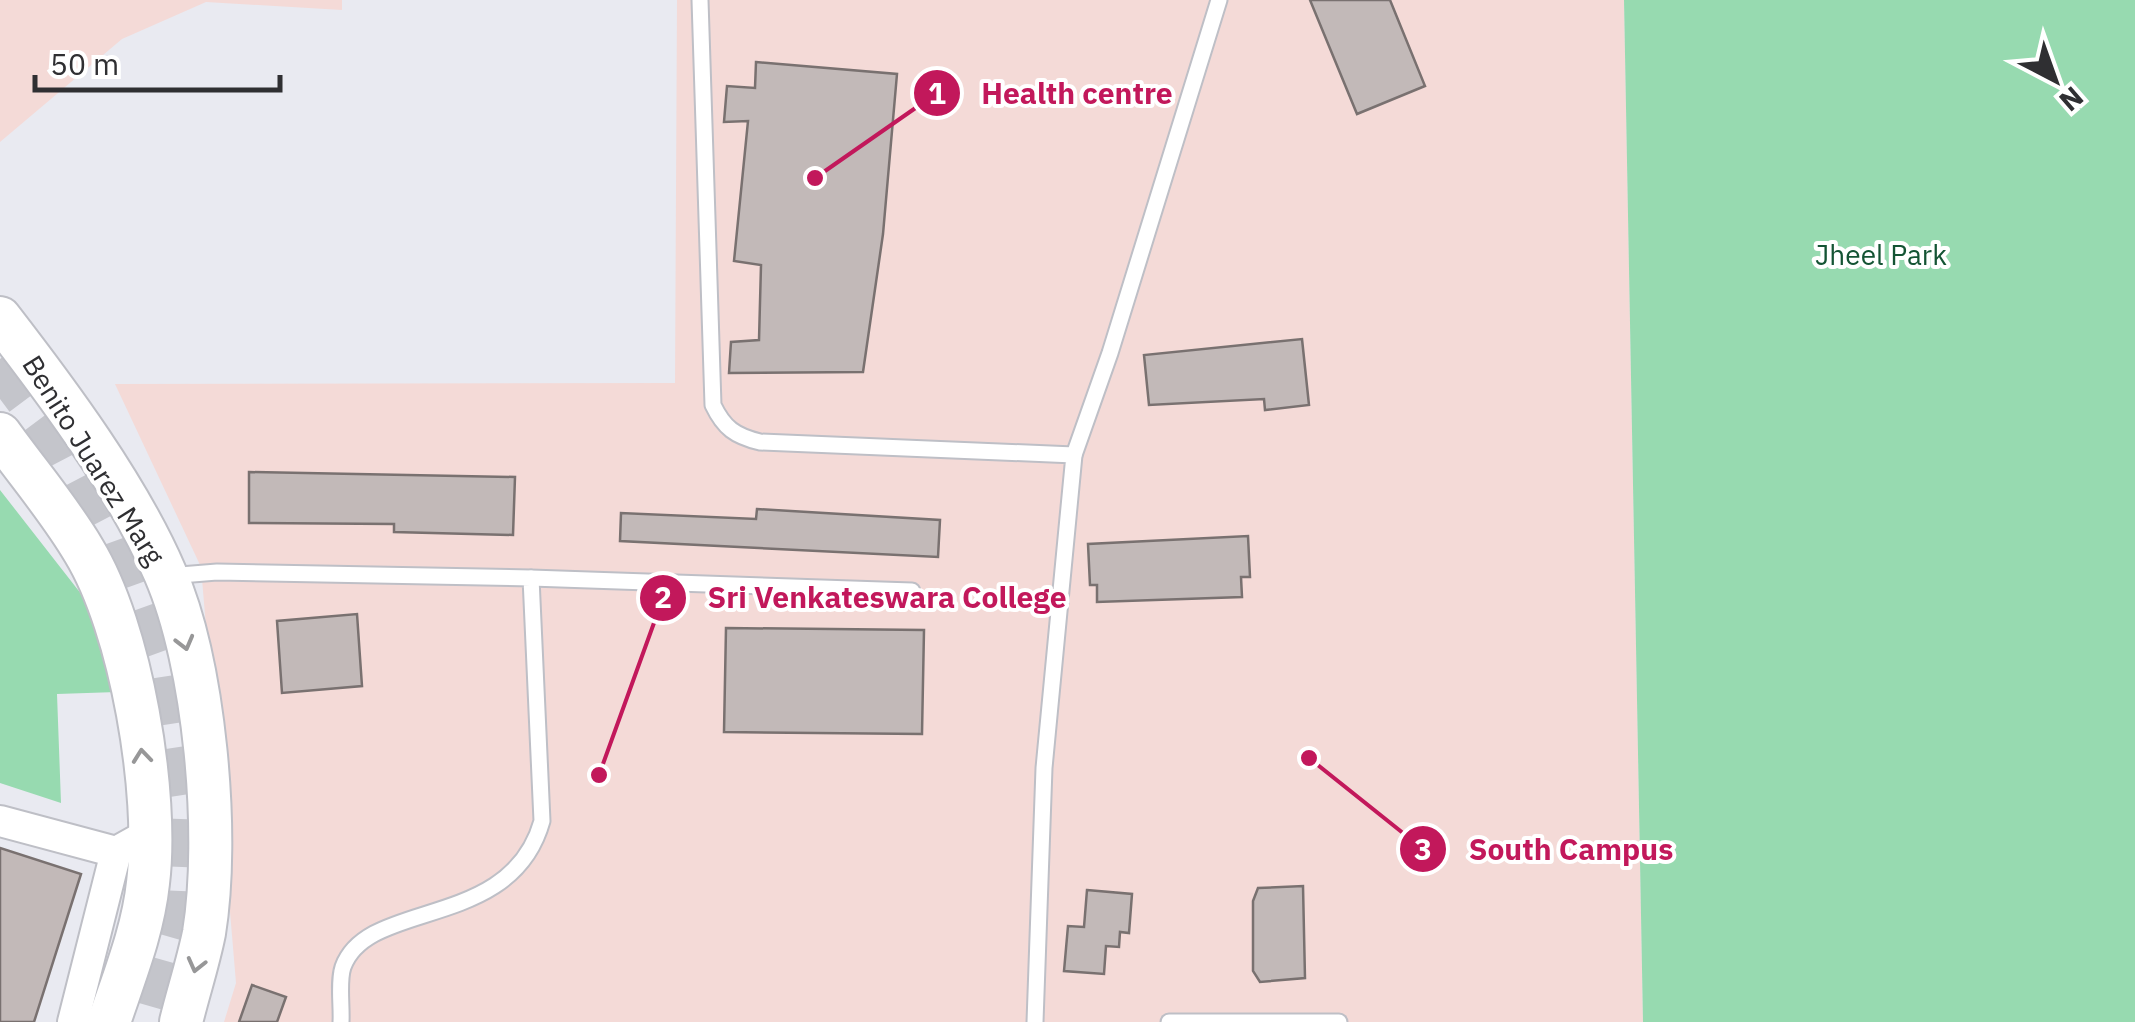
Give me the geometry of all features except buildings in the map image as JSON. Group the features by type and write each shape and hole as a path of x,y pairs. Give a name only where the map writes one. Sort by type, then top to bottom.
{"street":[{"name":"Benito Juarez Marg","path":"0,318 42,372 138,518 167,576 195,680 208,768 210,837 204,933 181,1022"},
{"name":"Benito Juarez Marg","path":"0,434 86,554 133,683 133,842 148,883 137,938 110,1022"},
{"path":"0,821 133,842 73,1022"}],"lane":[{"path":"700,0 712,405 723,426 740,438 760,442 1074,455"},
{"path":"1036,1022 1044,768 1074,455 1110,353 1219,0"},
{"path":"167,576 216,572 531,578 912,591"},
{"path":"341,1022 343,968 362,944 492,890 515,873 534,850 542,821 531,578"},
{"path":"1168,1022 1339,1022"}],"shaded area":[{"path":"0,0 342,0 342,10 206,2 122,39 0,142"},
{"path":"677,0 1624,0 1643,1022 224,1022 236,983 201,567 115,384 675,383"}],"green space":[{"name":"Jheel Park","path":"1624,0 2135,0 2135,1022 1643,1022"},
{"path":"0,490 103,622 117,692 57,694 61,803 0,783"}],"tunnel":[{"path":"0,359 68,450 114,538 161,668 184,819 180,917 150,1022"}],"place":[{"name":"Health centre","path":"815,178"},
{"name":"South Campus","path":"1309,758"},
{"name":"Sri Venkateswara College","path":"599,775"}]}
